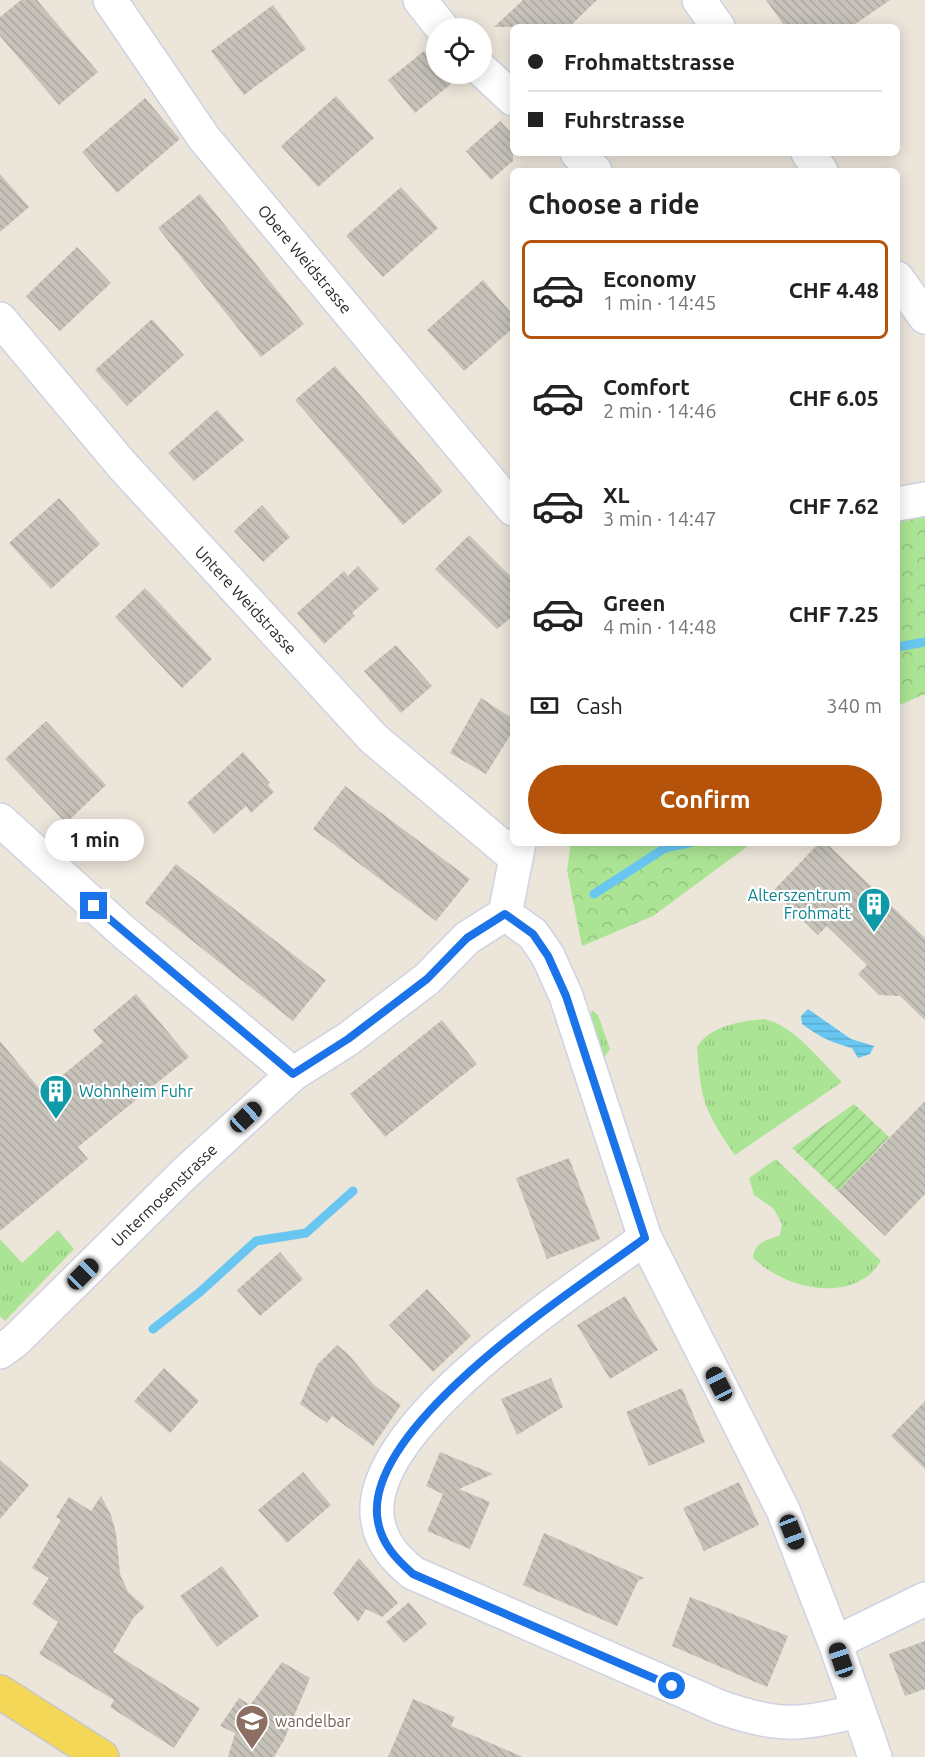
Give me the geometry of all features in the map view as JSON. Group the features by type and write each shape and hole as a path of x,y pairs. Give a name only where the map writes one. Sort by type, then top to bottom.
{"main road":[{"path":"0,1692 50,1726 102,1757"}],"street":[{"name":"Obere Weidstrasse","path":"110,0 204,138 510,505"},
{"path":"420,0 434,18"},
{"path":"699,0 716,24"},
{"path":"492,79 510,96"},
{"path":"580,156 592,168"},
{"path":"900,282 925,317"},
{"name":"Untere Weidstrasse","path":"0,319 122,465 374,739 510,846"},
{"path":"900,503 925,499"},
{"path":"0,820 126,934 293,1074"},
{"path":"517,851 505,914 533,934 548,956 566,996 645,1238 783,1510 835,1643 875,1757"},
{"name":"Untermosenstrasse","path":"0,1352 15,1341 183,1175 293,1074 348,1039 427,979 467,938 505,914"},
{"path":"645,1238 472,1367 425,1413 384,1476 377,1520 384,1541 395,1559 413,1574 730,1710 759,1720 787,1723 816,1721 859,1711"},
{"path":"835,1643 925,1599"}],"green space":[{"path":"925,511 925,694 900,705 900,518"},
{"path":"571,846 748,846 653,916 582,946 567,870"},
{"path":"592,1010 598,1015 610,1049 603,1059 590,1016"},
{"path":"764,1019 786,1028 796,1036 842,1082 735,1155 710,1115 706,1104 700,1080 697,1047 718,1029 745,1021"},
{"path":"854,1104 889,1137 838,1191 792,1148"},
{"path":"776,1159 881,1261 872,1272 851,1285 822,1288 792,1282 764,1267 753,1258 758,1245 780,1235 782,1224 773,1208 754,1195 749,1178"},
{"path":"58,1230 74,1249 5,1321 0,1316 0,1239 22,1263"}],"water":[{"path":"808,1009 851,1039 874,1046 870,1054 858,1058 852,1048 826,1039 802,1024 801,1016"}],"building":[{"path":"21,0 37,0 98,72 59,105 0,36 0,17"},
{"path":"523,0 597,0 572,24 510,24 510,27 494,27"},
{"path":"766,0 890,0 855,24 783,24"},
{"path":"273,5 306,49 244,95 211,51"},
{"path":"424,51 426,54 426,84 451,84 415,113 388,80"},
{"path":"336,96 374,138 318,187 281,146"},
{"path":"145,98 180,139 117,193 82,152"},
{"path":"500,121 510,132 510,156 513,156 513,161 491,180 466,151"},
{"path":"0,174 29,207 0,232"},
{"path":"401,187 438,228 383,277 346,236"},
{"path":"200,194 304,324 261,357 158,228"},
{"path":"77,247 111,283 60,331 26,296"},
{"path":"483,280 510,312 510,331 464,371 427,330"},
{"path":"152,319 184,355 127,406 95,370"},
{"path":"335,366 443,491 403,525 295,400"},
{"path":"217,410 244,440 194,481 168,453"},
{"path":"59,498 100,544 51,589 9,543"},
{"path":"262,505 290,537 263,562 234,531"},
{"path":"469,535 510,576 510,618 497,629 435,569"},
{"path":"358,566 379,589 352,613 355,616 324,644 297,613 344,571 348,576"},
{"path":"145,588 212,659 182,688 115,617"},
{"path":"396,645 432,686 401,713 364,671"},
{"path":"481,698 510,717 510,736 486,774 450,753"},
{"path":"46,721 106,785 66,823 5,759"},
{"path":"243,752 270,783 268,785 274,792 251,813 246,806 214,834 187,803"},
{"path":"345,786 470,879 436,921 313,829"},
{"name":"Alterszentrum Frohmatt","path":"816,846 829,846 925,938 925,1020 900,996 879,995 858,974 867,965 827,926 818,935 773,891"},
{"path":"176,864 326,980 293,1021 145,903"},
{"name":"Wohnheim Fuhr","path":"136,994 189,1057 78,1147 88,1159 0,1231 0,1041 42,1092 103,1042 93,1030"},
{"path":"442,1020 477,1064 385,1137 350,1094"},
{"path":"925,1101 925,1194 885,1236 838,1191"},
{"path":"569,1158 600,1239 547,1259 516,1178"},
{"path":"280,1252 303,1279 260,1316 237,1290"},
{"path":"427,1289 471,1336 433,1372 389,1325"},
{"path":"625,1296 658,1350 610,1379 577,1325"},
{"path":"337,1345 349,1355 374,1385 401,1405 373,1446 332,1416 327,1423 300,1404 317,1365"},
{"path":"164,1368 199,1401 170,1433 134,1401"},
{"path":"551,1378 563,1407 517,1435 501,1399"},
{"path":"682,1388 705,1442 649,1466 626,1412"},
{"path":"925,1401 925,1469 891,1436"},
{"path":"440,1452 493,1474 459,1489 490,1502 470,1549 427,1531 443,1494 426,1486"},
{"path":"0,1460 29,1485 0,1519"},
{"path":"303,1472 331,1505 287,1543 258,1510"},
{"path":"739,1482 759,1525 704,1551 683,1508"},
{"path":"101,1496 111,1515 116,1533 120,1574 128,1592 145,1607 134,1617 113,1652 200,1708 174,1748 110,1707 114,1700 39,1654 58,1622 32,1604 49,1578 32,1568 61,1520 56,1517 69,1497 91,1511"},
{"path":"544,1533 644,1578 638,1581 617,1626 523,1585"},
{"path":"359,1558 398,1603 382,1617 366,1609 358,1622 333,1593"},
{"path":"222,1566 259,1616 217,1647 180,1596"},
{"path":"690,1597 788,1636 767,1687 672,1646"},
{"path":"409,1602 427,1624 404,1643 386,1622"},
{"path":"925,1641 925,1689 905,1696 889,1654"},
{"path":"282,1662 310,1678 284,1740 274,1757 228,1757 235,1733 220,1726 239,1698 250,1705"},
{"path":"413,1699 455,1717 451,1726 523,1757 388,1757"}],"waterway":[{"path":"900,646 925,642"},
{"path":"594,894 665,848 675,846"},
{"path":"153,1329 200,1292 256,1241 306,1233 353,1191"}],"place":[{"name":"Alterszentrum Frohmatt","path":"874,933"},
{"name":"Wohnheim Fuhr","path":"56,1120"},
{"name":"wandelbar","path":"252,1750"}],"route":[{"path":"94,906 293,1074 348,1039 427,979 467,938 505,914 533,934 548,956 566,996 645,1238 472,1367 425,1413 384,1476 378,1501 377,1520 384,1541 395,1559 413,1574 672,1686"}]}
